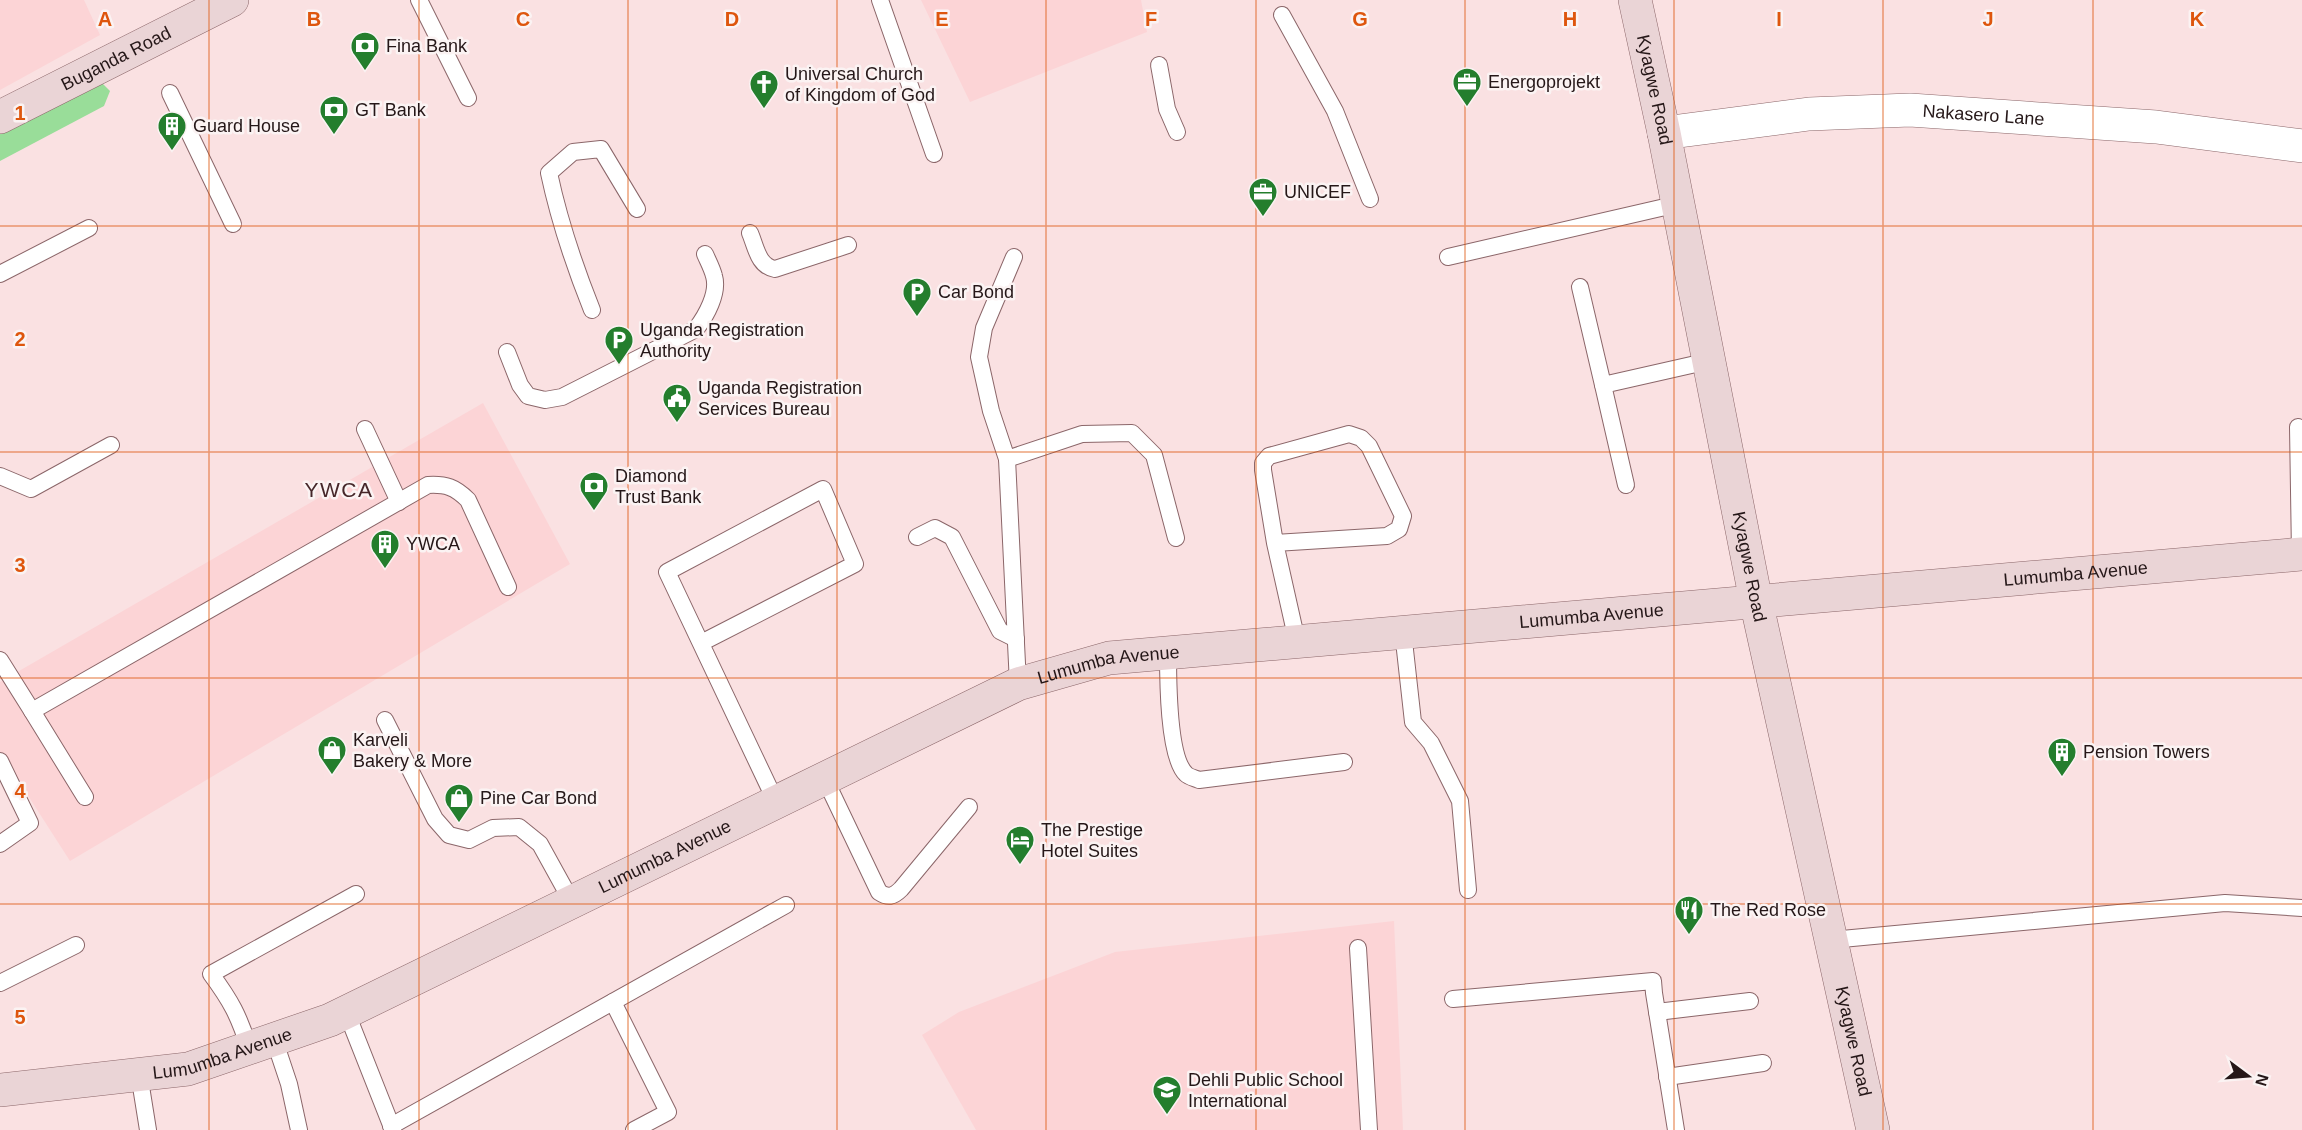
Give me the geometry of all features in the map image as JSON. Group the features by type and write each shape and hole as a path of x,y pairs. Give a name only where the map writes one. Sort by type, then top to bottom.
{"main road":[{"name":"Buganda Road","path":"0,117 232,0"},
{"name":"Kyagwe Road","path":"1635,0 1664,133 1756,601 1873,1130"},
{"name":"Lumumba Avenue","path":"0,1090 188,1069 330,1020 1018,684 1109,658 2301,554"}],"street":[{"name":"Nakasero Lane","path":"1664,133 1809,114 1910,110 2156,127 2302,146"}],"lane":[{"path":"419,0 468,98"},
{"path":"880,0 934,154"},
{"path":"1282,15 1335,111 1370,199"},
{"path":"1159,65 1167,108 1177,132"},
{"path":"170,93 233,224"},
{"path":"592,310 579,278 549,173 573,152 601,149 637,209"},
{"path":"1448,257 1678,204"},
{"path":"0,274 89,228"},
{"path":"750,233 761,262 775,269 848,245"},
{"path":"507,352 520,385 528,396 545,400 562,397 696,329 705,317 712,298 715,279 705,254"},
{"path":"1014,257 984,328 979,357 991,411 1007,459 1018,684"},
{"path":"1580,287 1626,485"},
{"path":"1603,386 1709,362"},
{"path":"2298,427 2301,554"},
{"path":"365,429 399,502"},
{"path":"1007,459 1082,434 1132,433 1154,455 1176,538"},
{"path":"1275,543 1387,537 1399,529 1403,516 1369,446 1361,438 1349,434 1269,456 1263,463 1275,543 1297,641"},
{"path":"0,476 31,489 111,445"},
{"path":"32,711 428,485 444,484 458,489 468,500 508,587"},
{"path":"701,643 855,564 823,489 667,572 776,802"},
{"path":"917,537 935,528 952,537 1000,631 1016,639"},
{"path":"1403,632 1413,722 1431,743 1460,801 1468,890"},
{"path":"1168,652 1169,717 1181,768 1187,776 1199,780 1344,762"},
{"path":"0,660 85,797"},
{"path":"385,720 435,819 449,835 469,840 493,828 519,827 540,844 572,902"},
{"path":"0,761 30,823 0,844"},
{"path":"825,779 879,892 886,897 893,896 901,889 969,807"},
{"path":"299,1130 289,1084 262,1043 241,1022 232,1003 211,974 356,894"},
{"path":"1832,940 2225,903 2302,908"},
{"path":"346,1011 392,1128 786,905"},
{"path":"0,983 76,945"},
{"path":"1358,948 1369,1130"},
{"path":"1453,999 1653,981 1676,1130"},
{"path":"1657,1012 1750,1001"},
{"path":"613,1002 668,1113 634,1130"},
{"path":"1667,1077 1763,1063"},
{"path":"140,1074 148,1130"}],"shaded area":[{"path":"0,0 84,0 100,35 0,90"},
{"path":"921,0 1141,0 1147,32 970,102"},
{"path":"483,403 570,564 70,861 0,752 0,682"},
{"path":"1394,921 1403,1130 976,1130 922,1035 959,1012 1115,952"}],"green space":[{"path":"102,83 110,91 104,106 0,161 0,134"}],"place":[{"name":"Fina Bank","path":"365,72"},
{"name":"Energoprojekt","path":"1467,108"},
{"name":"Universal Church of Kingdom of God","path":"764,110"},
{"name":"GT Bank","path":"334,136"},
{"name":"Guard House","path":"172,152"},
{"name":"UNICEF","path":"1263,218"},
{"name":"Car Bond","path":"917,318"},
{"name":"Uganda Registration Authority","path":"619,366"},
{"name":"Uganda Registration Services Bureau","path":"677,424"},
{"name":"Diamond Trust Bank","path":"594,512"},
{"name":"YWCA","path":"385,570"},
{"name":"Karveli Bakery & More","path":"332,776"},
{"name":"Pension Towers","path":"2062,778"},
{"name":"Pine Car Bond","path":"459,824"},
{"name":"The Prestige Hotel Suites","path":"1020,866"},
{"name":"The Red Rose","path":"1689,936"},
{"name":"Dehli Public School International","path":"1167,1116"}],"district":[{"name":"YWCA","path":"339,490"}]}
